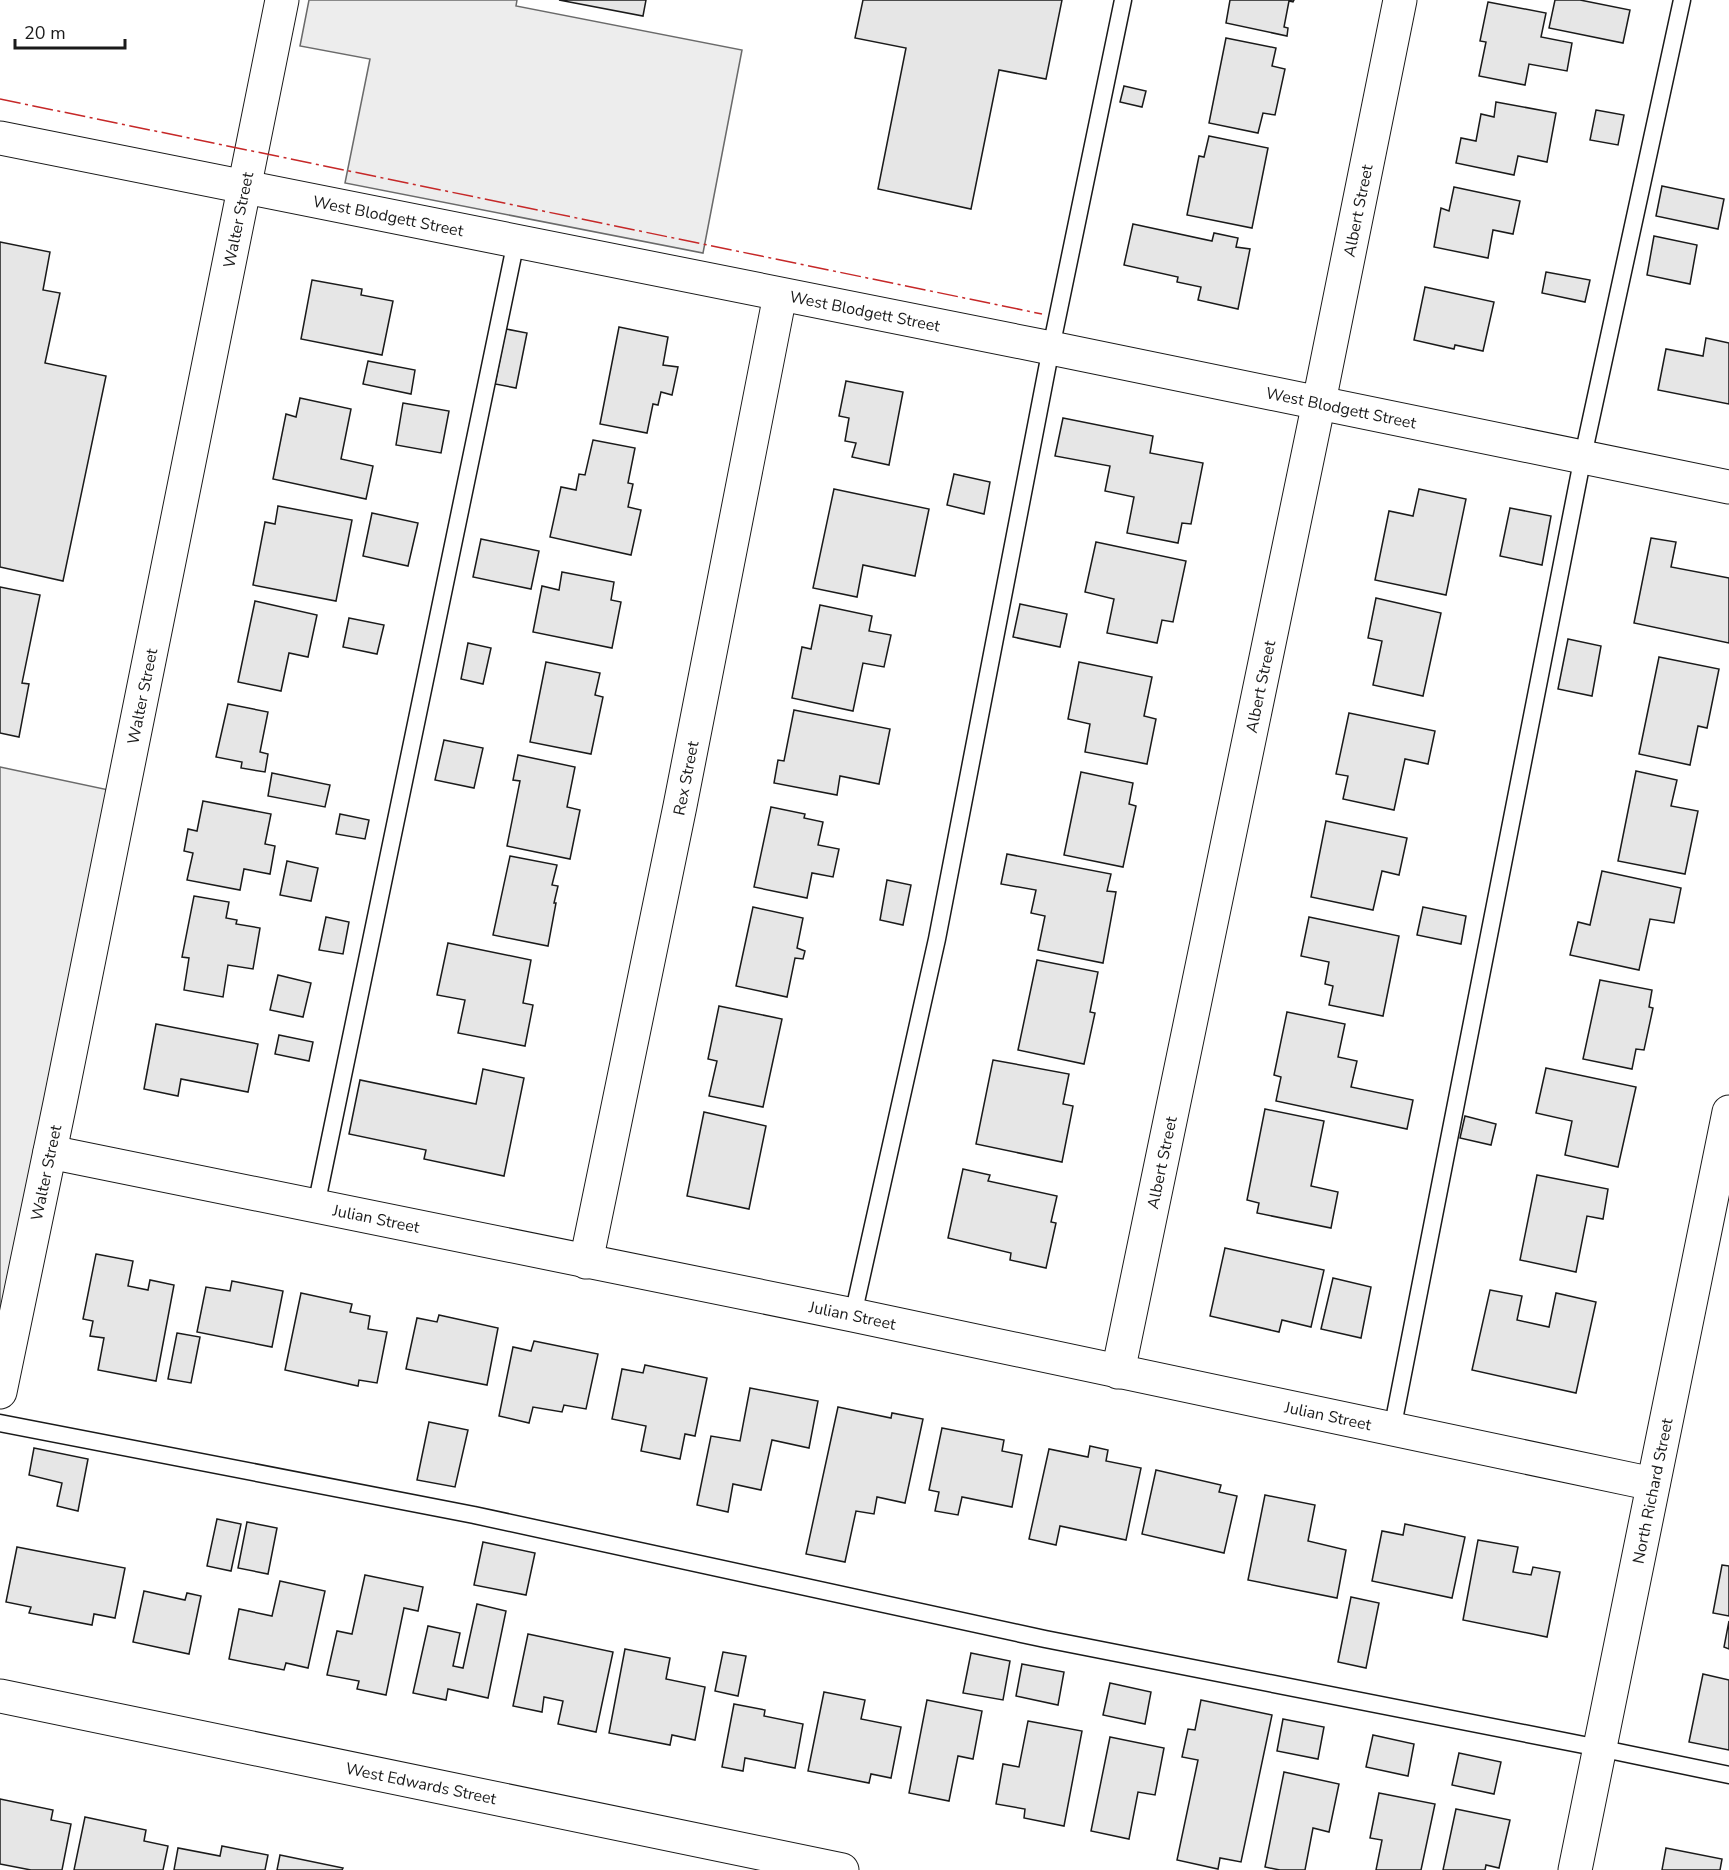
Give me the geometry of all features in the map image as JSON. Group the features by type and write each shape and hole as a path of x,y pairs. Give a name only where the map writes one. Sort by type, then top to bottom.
{"street":[{"name":"Walter Street","path":"0,1392 282,0"},
{"name":"Albert Street","path":"1118,1372 1400,0"},
{"name":"West Blodgett Street","path":"0,138 1729,486"},
{"name":"Rex Street","path":"586,1262 680,806 780,295"},
{"name":"North Richard Street","path":"1575,1870 1729,1112"},
{"name":"Julian Street","path":"50,1152 853,1315 1653,1484"},
{"name":"West Edwards Street","path":"0,1696 842,1870"}],"lane":[{"path":"853,1315 937,939 1051,348 1123,0"},
{"path":"1392,1430 1583,456 1682,0"},
{"path":"316,1206 516,241"},
{"path":"0,1423 474,1515 1045,1639 1729,1775"}],"shaded area":[{"path":"309,0 517,0 516,6 742,50 703,253 345,183 370,59 300,46"},
{"path":"0,767 123,793 0,1392"}],"building":[{"path":"559,0 646,0 643,16"},
{"path":"863,0 1062,0 1046,79 999,70 971,209 878,189 906,48 855,38"},
{"path":"1230,0 1294,0 1289,1 1284,27 1288,28 1287,36 1226,23"},
{"path":"1555,0 1580,0 1630,10 1623,43 1549,28"},
{"path":"1488,2 1546,13 1541,37 1572,43 1567,71 1529,64 1525,85 1479,76 1486,42 1480,41"},
{"path":"1226,38 1276,48 1272,66 1285,69 1275,115 1263,113 1258,133 1209,123"},
{"path":"1124,86 1146,91 1142,107 1120,102"},
{"path":"1496,102 1556,113 1547,162 1518,156 1514,175 1456,163 1461,138 1476,141 1481,114 1494,117"},
{"path":"1596,110 1624,115 1618,145 1590,140"},
{"path":"1209,136 1268,148 1252,228 1187,215 1199,156 1204,157"},
{"path":"1662,186 1724,199 1718,229 1656,216"},
{"path":"1454,187 1520,201 1513,234 1493,230 1488,258 1434,247 1441,208 1449,211"},
{"path":"1133,224 1212,241 1214,233 1238,238 1236,247 1250,249 1238,309 1198,300 1201,287 1177,282 1178,277 1124,265"},
{"path":"1654,236 1697,245 1690,284 1647,275"},
{"path":"0,242 50,252 43,290 60,293 45,363 106,376 63,581 0,567"},
{"path":"1546,272 1590,280 1585,302 1542,293"},
{"path":"312,280 362,289 361,295 393,301 382,355 301,339"},
{"path":"1425,287 1494,302 1483,351 1455,345 1454,349 1414,340"},
{"path":"619,327 668,337 663,365 678,367 672,395 661,392 658,405 653,404 647,433 600,424"},
{"path":"506,329 527,333 516,388 495,384"},
{"path":"1706,338 1729,343 1729,404 1658,390 1666,349 1703,356"},
{"path":"368,361 415,370 411,394 363,384"},
{"path":"846,381 903,392 889,465 852,457 856,443 845,441 849,418 839,416"},
{"path":"300,398 351,409 341,459 373,466 366,499 273,479 286,414 296,417"},
{"path":"403,403 449,411 441,453 396,445"},
{"path":"1063,418 1153,436 1150,453 1203,463 1191,524 1182,523 1178,543 1127,533 1134,497 1105,491 1110,466 1055,456"},
{"path":"593,440 635,448 628,483 633,484 628,507 641,510 631,555 550,537 561,487 576,490 579,474 585,475"},
{"path":"954,474 990,482 984,514 947,505"},
{"path":"834,489 929,509 915,576 863,565 857,597 813,588"},
{"path":"1419,489 1466,499 1446,595 1375,580 1389,511 1413,516"},
{"path":"278,506 352,520 336,601 253,585 265,522 275,524"},
{"path":"1510,508 1551,516 1542,565 1500,556"},
{"path":"372,513 418,523 408,566 363,556"},
{"path":"1651,538 1676,542 1671,567 1729,578 1729,643 1634,623"},
{"path":"481,539 539,551 531,589 473,577"},
{"path":"1096,542 1186,561 1173,622 1162,620 1157,643 1107,633 1114,599 1085,592"},
{"path":"562,572 614,582 611,600 621,602 612,648 533,632 542,586 559,590"},
{"path":"0,587 40,595 22,683 29,684 19,737 0,733"},
{"path":"1376,598 1441,613 1423,696 1373,685 1382,641 1368,638"},
{"path":"255,601 317,615 308,657 289,653 281,691 238,682"},
{"path":"1020,604 1067,614 1060,647 1013,637"},
{"path":"820,605 872,616 869,631 891,635 884,667 863,663 853,711 792,698 802,647 811,649"},
{"path":"349,618 384,625 377,654 343,647"},
{"path":"1568,639 1601,646 1592,696 1558,689"},
{"path":"468,643 491,648 483,684 461,679"},
{"path":"1659,657 1719,669 1707,728 1698,726 1690,765 1639,754"},
{"path":"546,662 600,673 595,695 603,697 591,754 530,742"},
{"path":"1079,662 1152,677 1144,716 1156,719 1147,764 1085,752 1090,724 1068,719"},
{"path":"228,704 268,712 260,752 268,754 265,772 241,768 242,762 216,757"},
{"path":"794,710 890,729 879,784 840,776 837,795 774,783 778,760 784,761"},
{"path":"1349,713 1435,731 1428,764 1405,759 1394,810 1343,799 1348,776 1336,774"},
{"path":"444,740 483,748 474,788 435,780"},
{"path":"518,755 575,767 567,807 580,810 570,859 507,846 520,781 513,780"},
{"path":"1636,771 1677,780 1671,806 1698,811 1685,874 1618,861"},
{"path":"1081,772 1133,783 1129,804 1136,806 1123,867 1064,855"},
{"path":"272,773 330,785 325,807 268,796"},
{"path":"203,801 271,814 265,844 275,846 270,874 244,869 240,890 187,880 193,853 184,851 188,829 197,831"},
{"path":"771,807 805,814 804,818 823,822 818,845 839,849 833,877 812,873 807,898 754,887"},
{"path":"340,814 369,820 365,839 336,834"},
{"path":"1326,821 1407,838 1399,875 1382,871 1373,910 1311,897"},
{"path":"1007,854 1111,874 1107,891 1116,892 1103,963 1038,950 1045,916 1031,913 1036,890 1001,884"},
{"path":"510,856 557,865 552,885 558,886 548,946 493,935"},
{"path":"287,861 318,868 311,901 280,895"},
{"path":"1602,871 1681,888 1674,923 1650,919 1639,970 1570,955 1578,922 1590,925"},
{"path":"887,880 911,885 903,925 880,920"},
{"path":"194,896 229,902 226,918 237,920 236,924 260,928 253,969 228,965 223,997 184,990 189,958 182,957"},
{"path":"753,907 803,918 797,948 805,951 803,959 795,958 787,997 736,986"},
{"path":"1423,907 1466,916 1461,944 1417,935"},
{"path":"326,917 349,922 343,954 319,950"},
{"path":"1309,917 1399,936 1383,1016 1329,1005 1333,986 1325,984 1329,962 1301,956"},
{"path":"448,943 531,960 523,1003 533,1005 525,1046 458,1033 465,1000 437,995"},
{"path":"1037,960 1098,972 1090,1012 1095,1013 1084,1064 1018,1050"},
{"path":"278,975 311,983 303,1017 270,1010"},
{"path":"1600,980 1652,990 1649,1007 1653,1008 1644,1050 1636,1049 1632,1069 1583,1059"},
{"path":"719,1006 782,1019 763,1107 709,1096 717,1061 708,1059"},
{"path":"1287,1012 1345,1024 1338,1057 1357,1061 1351,1087 1413,1100 1407,1129 1276,1101 1281,1077 1274,1075"},
{"path":"156,1024 258,1044 248,1092 181,1079 178,1096 144,1089"},
{"path":"279,1035 313,1042 309,1061 275,1054"},
{"path":"993,1060 1069,1074 1063,1104 1073,1106 1062,1162 976,1144"},
{"path":"1546,1068 1636,1087 1618,1167 1565,1155 1572,1121 1536,1113"},
{"path":"483,1069 524,1078 504,1176 424,1159 426,1150 349,1134 360,1080 476,1104"},
{"path":"1265,1109 1324,1121 1311,1186 1338,1192 1331,1228 1257,1213 1259,1203 1247,1200"},
{"path":"704,1112 766,1126 749,1209 687,1196"},
{"path":"1465,1116 1496,1124 1491,1145 1460,1138"},
{"path":"963,1169 990,1175 988,1181 1057,1196 1051,1222 1056,1223 1046,1268 1010,1260 1011,1253 948,1238"},
{"path":"1537,1175 1608,1189 1603,1219 1587,1216 1576,1272 1520,1260"},
{"path":"1225,1248 1324,1270 1311,1327 1282,1320 1279,1332 1210,1316"},
{"path":"96,1254 133,1261 128,1286 148,1290 150,1280 174,1285 156,1381 98,1370 104,1338 90,1336 93,1321 83,1319"},
{"path":"1333,1278 1371,1287 1361,1338 1321,1329"},
{"path":"232,1281 283,1291 272,1347 197,1332 206,1287 230,1291"},
{"path":"1490,1290 1522,1296 1517,1320 1549,1327 1556,1293 1596,1302 1576,1393 1472,1370"},
{"path":"301,1293 352,1304 350,1312 370,1316 368,1329 387,1332 377,1383 359,1380 358,1386 285,1370"},
{"path":"439,1315 498,1328 487,1385 406,1369 417,1318 437,1322"},
{"path":"177,1333 200,1337 191,1383 168,1379"},
{"path":"534,1341 598,1354 586,1409 564,1405 562,1412 533,1407 529,1423 499,1416 513,1347 531,1351"},
{"path":"645,1365 707,1378 695,1436 685,1434 680,1459 641,1451 646,1426 612,1419 622,1369 643,1373"},
{"path":"750,1388 818,1401 809,1448 772,1440 761,1490 733,1484 728,1512 697,1505 711,1436 740,1441"},
{"path":"838,1407 891,1418 892,1413 923,1419 905,1503 877,1497 874,1514 856,1511 845,1562 806,1554"},
{"path":"429,1422 468,1430 455,1487 417,1480"},
{"path":"942,1428 1004,1440 1002,1451 1022,1455 1012,1507 962,1497 958,1515 935,1511 939,1492 929,1490"},
{"path":"1090,1446 1108,1450 1106,1461 1141,1468 1126,1540 1060,1526 1056,1545 1029,1539 1049,1449 1088,1457"},
{"path":"34,1448 88,1459 78,1511 57,1506 62,1483 29,1475"},
{"path":"1156,1470 1221,1485 1219,1492 1237,1496 1224,1553 1142,1534"},
{"path":"1265,1495 1315,1505 1308,1541 1346,1550 1337,1598 1248,1580"},
{"path":"217,1519 241,1524 231,1571 207,1566"},
{"path":"247,1522 277,1528 268,1574 238,1568"},
{"path":"1405,1524 1465,1537 1452,1598 1372,1581 1382,1531 1403,1535"},
{"path":"1478,1540 1518,1547 1513,1572 1531,1575 1533,1567 1560,1572 1547,1637 1463,1620"},
{"path":"483,1542 535,1553 526,1595 474,1585"},
{"path":"17,1547 125,1568 115,1618 94,1614 92,1625 29,1613 31,1607 6,1602"},
{"path":"1722,1565 1729,1566 1729,1616 1713,1613"},
{"path":"365,1575 423,1587 418,1611 404,1608 386,1695 357,1689 359,1681 327,1675 337,1631 352,1634"},
{"path":"280,1581 325,1591 308,1668 286,1663 284,1670 229,1659 239,1609 272,1616"},
{"path":"144,1591 185,1600 187,1593 201,1596 189,1654 133,1642"},
{"path":"1351,1597 1379,1603 1366,1668 1338,1662"},
{"path":"477,1604 506,1611 488,1698 448,1689 446,1700 413,1693 428,1626 460,1633 453,1666 463,1668"},
{"path":"1729,1621 1729,1649 1724,1647"},
{"path":"528,1634 613,1652 596,1732 558,1724 563,1701 544,1697 542,1712 513,1706"},
{"path":"625,1649 670,1658 666,1679 705,1687 695,1740 672,1735 670,1745 609,1733"},
{"path":"723,1652 746,1656 738,1696 715,1691"},
{"path":"971,1653 1010,1661 1003,1700 963,1693"},
{"path":"1022,1664 1064,1672 1058,1705 1016,1696"},
{"path":"1703,1674 1729,1680 1729,1750 1689,1742"},
{"path":"1110,1683 1151,1692 1145,1724 1103,1715"},
{"path":"824,1692 865,1700 861,1719 901,1727 891,1778 871,1774 869,1783 808,1771"},
{"path":"927,1700 982,1711 973,1759 958,1756 949,1801 909,1793"},
{"path":"1201,1700 1272,1715 1241,1862 1220,1858 1218,1869 1177,1860 1198,1760 1182,1757 1188,1729 1195,1730"},
{"path":"734,1704 765,1710 764,1716 803,1724 795,1768 745,1758 743,1771 722,1767"},
{"path":"1283,1719 1324,1727 1318,1759 1277,1751"},
{"path":"1028,1721 1082,1731 1064,1826 1024,1818 1025,1809 996,1804 1003,1764 1019,1767"},
{"path":"1373,1735 1414,1744 1408,1776 1366,1767"},
{"path":"1110,1737 1164,1748 1155,1795 1138,1792 1129,1839 1091,1831"},
{"path":"1459,1753 1501,1762 1494,1794 1452,1785"},
{"path":"1284,1772 1339,1784 1329,1832 1313,1828 1305,1870 1280,1870 1265,1867"},
{"path":"1379,1793 1435,1804 1421,1870 1376,1870 1382,1840 1370,1838"},
{"path":"0,1799 53,1810 51,1820 71,1824 62,1870 31,1870 0,1864"},
{"path":"1456,1809 1510,1820 1499,1868 1486,1865 1485,1870 1443,1870"},
{"path":"85,1817 146,1830 144,1841 168,1846 163,1870 74,1870"},
{"path":"222,1846 268,1855 265,1870 174,1870 178,1848 220,1856"},
{"path":"1666,1848 1722,1859 1720,1870 1662,1870"},
{"path":"280,1855 343,1868 342,1870 277,1870"}],"power":[{"path":"0,99 1042,314"}]}
